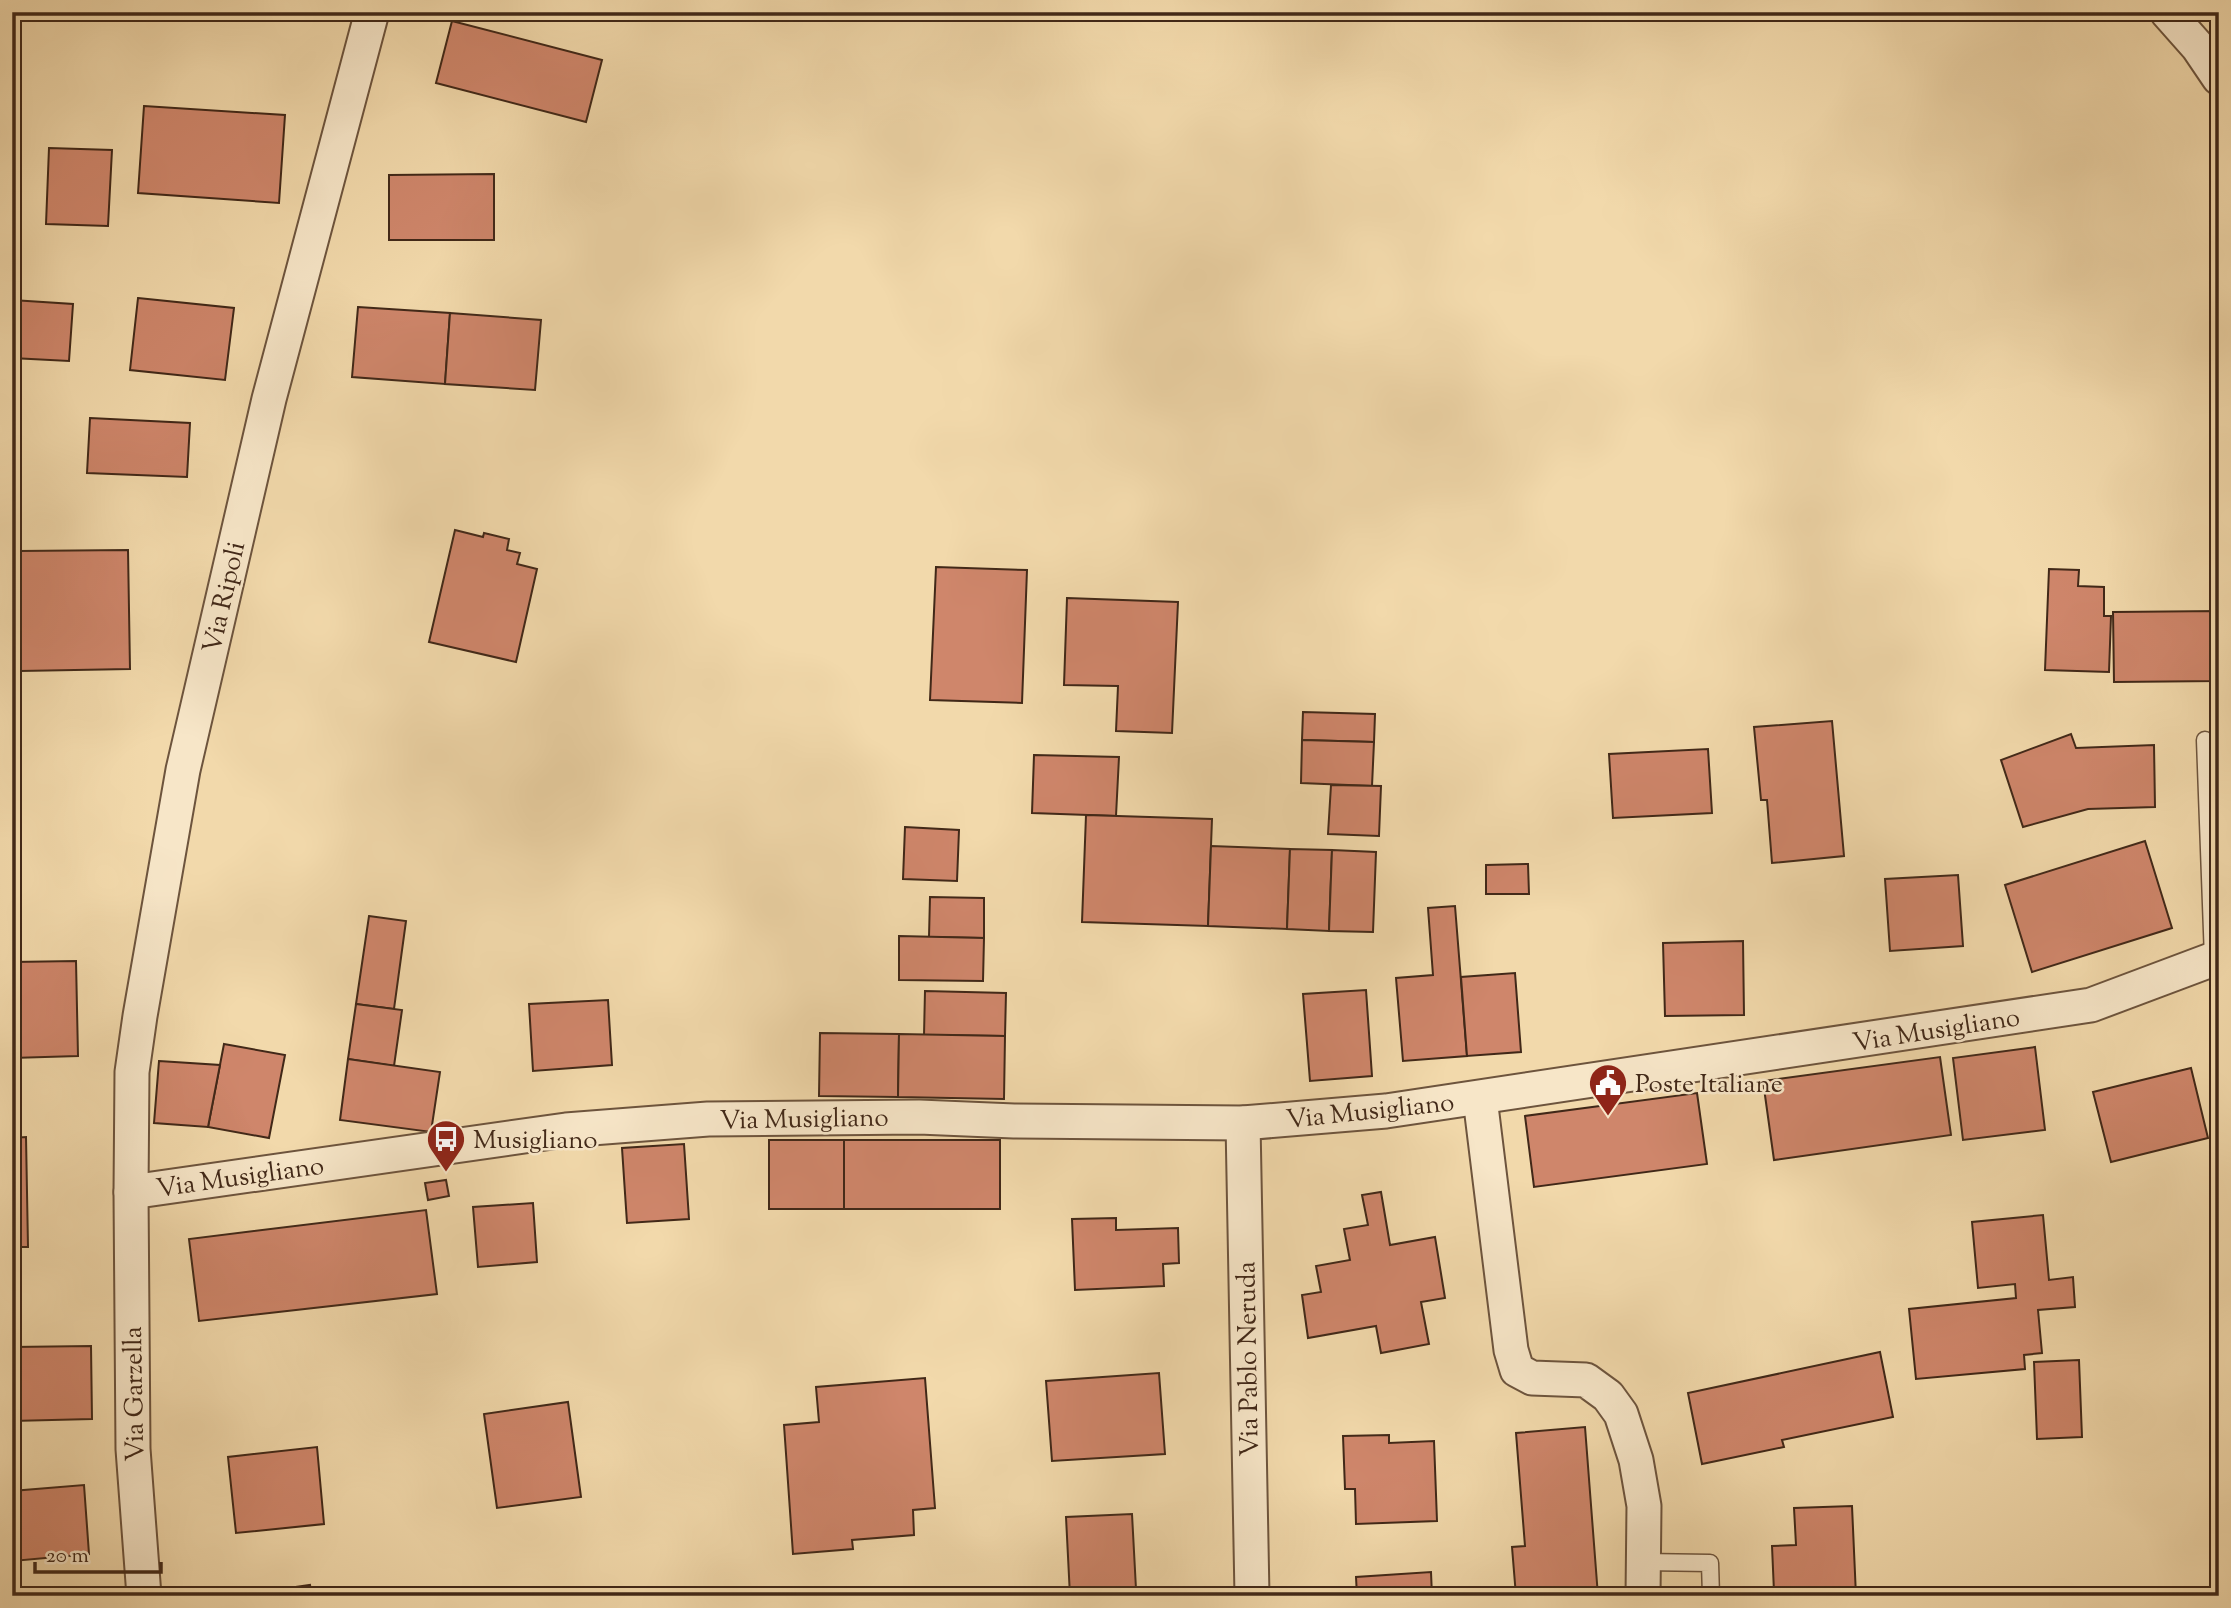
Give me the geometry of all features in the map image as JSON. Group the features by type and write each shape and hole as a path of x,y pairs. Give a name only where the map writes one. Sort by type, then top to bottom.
{"street":[{"name":"Via Ripoli","path":"131,1192 132,1072 151,943 183,770 269,399 372,12"},
{"path":"2167,12 2198,47 2219,78"},
{"name":"Via Musigliano","path":"131,1192 566,1130 708,1119 919,1117 1014,1121 1243,1123 1385,1111 2091,1006 2216,958"},
{"name":"Via Musigliano","path":"1480,1098 1511,1350 1517,1370 1532,1378 1586,1380 1608,1396 1621,1414 1636,1460 1644,1506 1643,1596"},
{"name":"Via Pablo Neruda","path":"1243,1123 1252,1596"},
{"name":"Via Garzella","path":"131,1192 133,1449 144,1596"}],"lane":[{"path":"2205,740 2216,958"},
{"path":"1643,1562 1710,1563 1711,1596"}],"building":[{"path":"452,21 602,60 586,122 436,83"},
{"path":"144,106 285,115 279,203 138,193"},
{"path":"49,148 112,150 108,226 46,224"},
{"path":"494,174 494,240 389,240 389,175"},
{"path":"138,298 234,308 225,380 130,370"},
{"path":"12,300 73,304 69,361 12,358"},
{"path":"358,307 450,313 445,384 352,377"},
{"path":"450,313 541,320 535,390 445,384"},
{"path":"90,418 190,423 187,477 87,473"},
{"path":"455,530 483,537 484,533 509,539 507,550 520,553 517,564 537,569 516,662 429,642"},
{"path":"128,550 130,669 20,671 19,551"},
{"path":"936,567 1027,570 1022,703 930,700"},
{"path":"2049,569 2079,570 2078,586 2104,587 2104,616 2111,616 2109,672 2045,670"},
{"path":"1067,598 1178,602 1172,733 1116,731 1118,686 1064,685"},
{"path":"2219,611 2219,681 2114,682 2113,612"},
{"path":"1303,712 1375,714 1374,742 1302,740"},
{"path":"1832,721 1844,856 1772,863 1767,800 1761,800 1754,727"},
{"path":"2071,734 2076,748 2154,745 2155,807 2088,809 2023,827 2001,760"},
{"path":"1302,740 1374,742 1372,786 1301,783"},
{"path":"1708,749 1712,813 1613,818 1609,754"},
{"path":"1034,755 1119,757 1116,816 1032,813"},
{"path":"1331,785 1381,786 1379,836 1328,834"},
{"path":"1086,815 1212,819 1208,926 1082,922"},
{"path":"905,827 959,830 957,881 903,879"},
{"path":"2145,841 2172,928 2032,972 2005,885"},
{"path":"1211,846 1290,849 1287,929 1208,926"},
{"path":"1290,849 1332,850 1329,931 1287,929"},
{"path":"1332,850 1376,852 1373,932 1329,931"},
{"path":"1528,864 1529,894 1486,894 1486,865"},
{"path":"1958,875 1963,946 1890,951 1885,879"},
{"path":"930,897 984,898 984,938 929,937"},
{"path":"1455,906 1467,1056 1403,1061 1396,978 1433,975 1428,908"},
{"path":"369,916 406,921 394,1009 356,1004"},
{"path":"899,936 984,938 983,981 899,980"},
{"path":"1743,941 1744,1015 1665,1016 1663,943"},
{"path":"76,961 78,1056 12,1058 12,962"},
{"path":"1515,973 1521,1052 1467,1056 1461,977"},
{"path":"1366,990 1372,1076 1310,1081 1303,994"},
{"path":"925,991 1006,993 1005,1036 924,1035"},
{"path":"608,1000 612,1065 533,1071 529,1004"},
{"path":"356,1004 402,1010 394,1066 348,1059"},
{"path":"820,1033 899,1034 898,1097 819,1096"},
{"path":"899,1034 1005,1036 1004,1099 898,1097"},
{"path":"224,1044 285,1055 269,1138 208,1127"},
{"path":"2035,1047 2045,1130 1963,1140 1953,1058"},
{"path":"1940,1057 1951,1135 1774,1160 1763,1081"},
{"path":"348,1059 440,1072 431,1132 340,1120"},
{"path":"159,1061 220,1065 208,1127 154,1123"},
{"path":"2191,1068 2208,1138 2111,1162 2093,1092"},
{"path":"1697,1093 1707,1164 1534,1187 1525,1116"},
{"path":"26,1137 28,1247 12,1247 12,1138"},
{"path":"769,1140 844,1140 844,1209 769,1209"},
{"path":"844,1140 1000,1140 1000,1209 844,1209"},
{"path":"684,1144 689,1219 627,1223 622,1148"},
{"path":"446,1180 449,1196 428,1200 425,1183"},
{"path":"1381,1192 1390,1245 1435,1237 1445,1298 1421,1302 1429,1344 1381,1353 1376,1326 1308,1338 1302,1295 1321,1292 1316,1266 1350,1260 1344,1229 1368,1225 1362,1195"},
{"path":"533,1203 537,1262 478,1267 473,1207"},
{"path":"426,1210 437,1294 199,1321 189,1239"},
{"path":"2043,1215 2049,1280 2073,1277 2075,1307 2038,1310 2042,1353 2024,1355 2025,1369 1916,1379 1909,1309 2016,1298 2015,1284 1978,1288 1972,1222"},
{"path":"1116,1218 1116,1230 1178,1228 1179,1263 1163,1264 1164,1286 1075,1290 1072,1219"},
{"path":"91,1346 92,1419 12,1421 12,1347"},
{"path":"1880,1352 1893,1417 1782,1440 1784,1447 1702,1464 1688,1393"},
{"path":"2079,1360 2082,1437 2037,1439 2034,1362"},
{"path":"1159,1373 1165,1454 1052,1461 1046,1381"},
{"path":"925,1378 935,1508 913,1510 914,1535 852,1540 853,1549 793,1554 784,1425 819,1422 816,1387"},
{"path":"568,1402 581,1497 497,1508 484,1414"},
{"path":"1585,1427 1598,1596 1516,1596 1512,1547 1525,1546 1516,1433"},
{"path":"1389,1435 1389,1443 1434,1441 1437,1521 1356,1524 1355,1489 1345,1489 1343,1436"},
{"path":"317,1447 324,1524 236,1533 228,1457"},
{"path":"84,1485 89,1554 13,1561 12,1491"},
{"path":"1852,1506 1856,1596 1783,1596 1783,1592 1774,1592 1772,1546 1796,1545 1794,1508"},
{"path":"1132,1514 1136,1589 1150,1588 1150,1596 1070,1596 1066,1517"},
{"path":"1431,1572 1432,1596 1357,1596 1356,1577"},
{"path":"310,1585 312,1596 233,1596"}],"place":[{"name":"Poste Italiane","path":"1608,1117"},
{"name":"Musigliano","path":"446,1173"}]}
